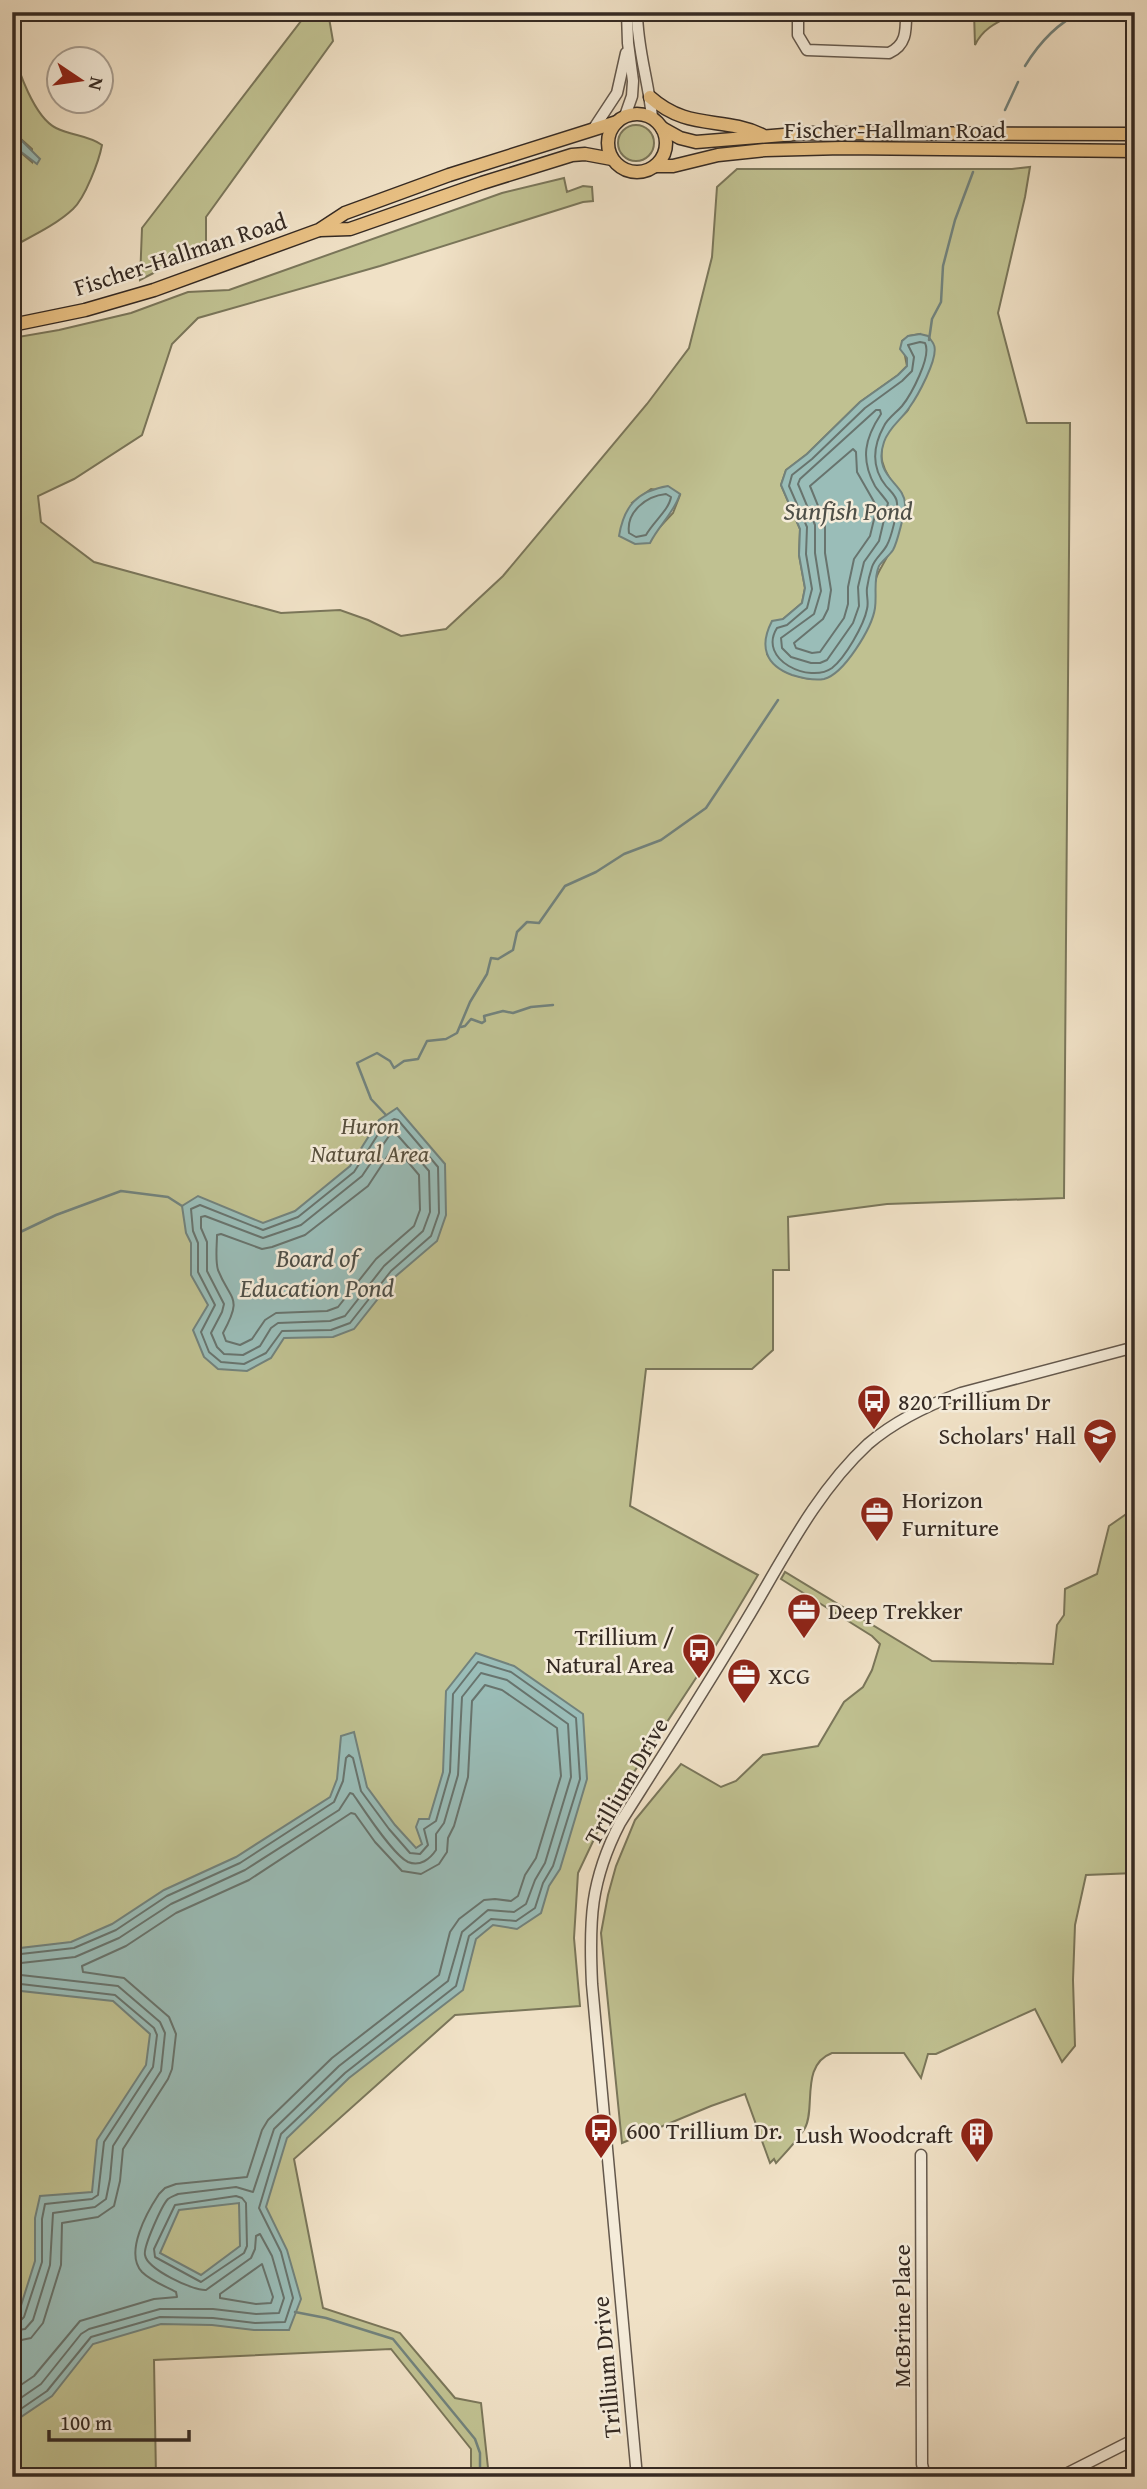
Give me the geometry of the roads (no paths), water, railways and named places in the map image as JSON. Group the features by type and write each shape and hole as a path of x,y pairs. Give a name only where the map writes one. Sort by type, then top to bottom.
{"main road":[{"path":"650,97 659,105 692,120 713,125 743,126 762,135"},
{"path":"644,114 652,118 662,128 666,138 666,148 656,166 633,173 618,166 612,159 608,139 621,119 644,114"},
{"name":"Fischer-Hallman Road","path":"12,324 85,310 154,290 319,230 345,212 621,119"},
{"name":"Fischer-Hallman Road","path":"662,128 680,138 696,142 762,135 905,132 1135,134"},
{"name":"Fischer-Hallman Road","path":"656,166 673,166 718,155 765,150 842,148 1135,151"},
{"name":"Fischer-Hallman Road","path":"319,230 350,229 572,155 586,154 612,159"}],"street":[{"path":"621,119 633,86 627,12"},
{"path":"637,12 639,47 652,118"},
{"path":"798,12 798,36 807,50 889,53 898,49 903,42 906,12"},
{"path":"594,128 617,93 628,43"},
{"name":"Trillium Drive","path":"638,2477 589,1934 591,1905 608,1846 807,1518 844,1469 870,1443 907,1417 937,1402 1135,1348"},
{"name":"McBrine Place","path":"921,2155 922,2464 925,2477"},
{"path":"1060,2477 1135,2439"}],"water":[{"path":"12,131 40,159 37,164 12,145"},
{"name":"Sunfish Pond","path":"908,336 928,336 934,344 933,359 913,403 886,437 881,454 885,471 900,490 905,504 895,546 877,571 873,617 856,649 832,675 816,680 792,675 770,660 765,646 772,621 783,619 802,603 805,588 799,555 800,529 781,485 786,470 807,454 860,402 907,366 907,358 900,349 902,341"},
{"path":"668,486 680,494 650,543 635,544 619,536 624,516 634,502 648,492"},
{"name":"Board of Education Pond","path":"397,1108 445,1164 446,1215 437,1241 396,1276 354,1329 333,1337 284,1338 271,1358 247,1371 218,1369 204,1357 193,1330 208,1305 191,1275 191,1243 186,1233 182,1206 198,1196 263,1223 295,1211 350,1166 379,1120"},
{"path":"476,1653 514,1666 583,1714 587,1779 560,1869 549,1886 541,1913 517,1929 493,1925 476,1939 463,1990 349,2078 287,2138 266,2207 287,2250 301,2299 289,2330 161,2324 93,2344 52,2396 12,2423 12,2316 18,2315 35,2261 35,2218 40,2196 92,2192 97,2140 146,2065 150,2034 113,2001 12,1990 12,1949 71,1942 112,1924 164,1890 236,1857 330,1797 337,1779 341,1736 354,1732 367,1787 416,1848 422,1844 416,1827 419,1819 429,1819 443,1772 446,1691","holes":["239,2203 240,2246 201,2275 160,2253 179,2210"]}],"waterway":[{"path":"1025,66 1049,35 1081,12"},
{"path":"1005,110 1018,82"},
{"path":"929,340 932,319 941,302 943,266 955,220 973,172"},
{"path":"386,1115 371,1099 357,1063 377,1053 390,1061 394,1068 404,1061 418,1059 427,1041 446,1039 457,1033 470,1002 487,974 491,958 498,959 513,950 517,932 527,922 539,923 565,886 596,872 624,854 661,840 706,808 778,700"},
{"path":"461,1027 471,1019 482,1023 485,1021 484,1016 503,1011 513,1013 531,1007 553,1005"},
{"path":"12,1236 56,1215 121,1191 168,1197 182,1206"},
{"path":"295,2312 326,2318 393,2339 475,2439 480,2453 480,2477"}],"place":[{"name":"820 Trillium Dr","path":"874,1431"},
{"name":"Scholars' Hall","path":"1100,1465"},
{"name":"Horizon Furniture","path":"877,1543"},
{"name":"Deep Trekker","path":"804,1640"},
{"name":"Trillium / Natural Area","path":"699,1680"},
{"name":"XCG","path":"744,1705"},
{"name":"600 Trillium Dr.","path":"601,2160"},
{"name":"Lush Woodcraft","path":"977,2164"}],"park label":[{"name":"Huron Natural Area","path":"370,1139"}]}
